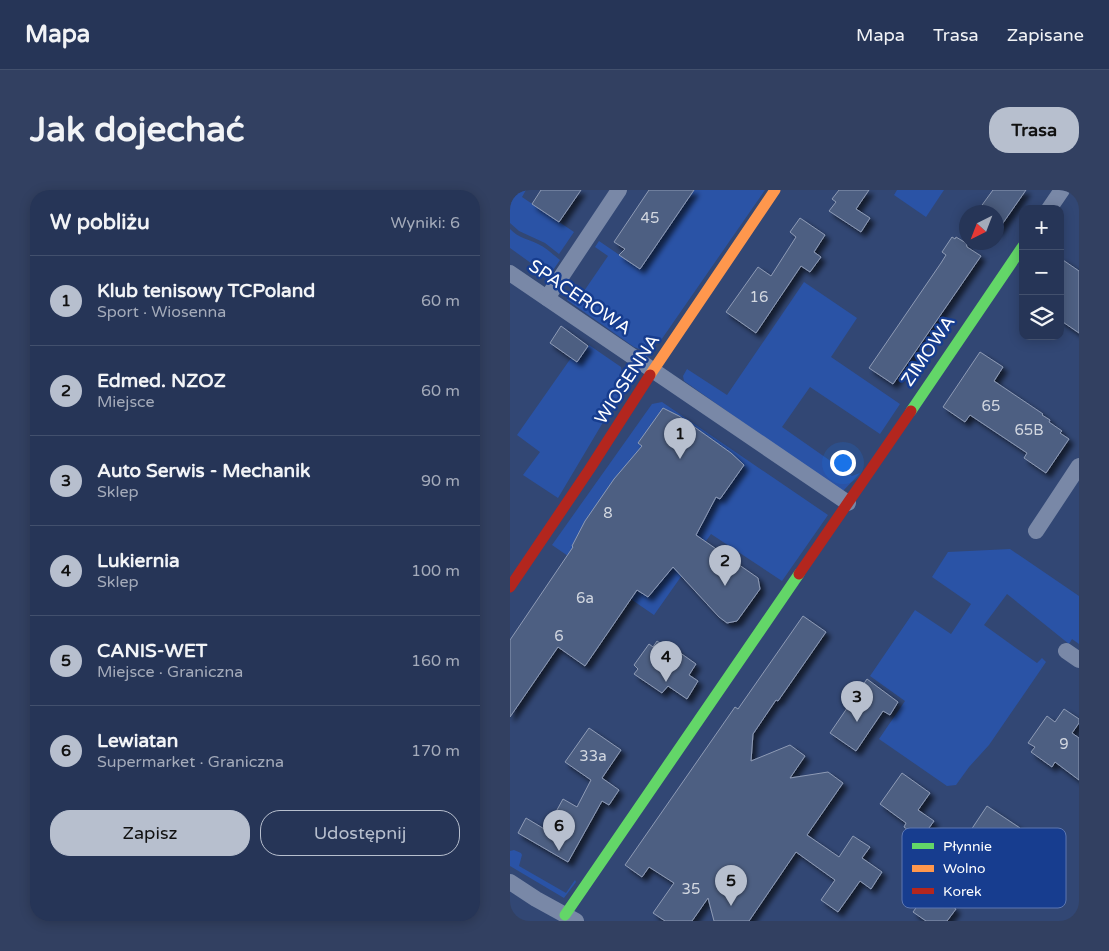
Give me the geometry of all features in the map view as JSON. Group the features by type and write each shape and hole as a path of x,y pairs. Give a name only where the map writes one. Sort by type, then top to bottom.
{"street":[{"path":"546,298 619,190"},
{"name":"WIOSENNA","path":"510,587 589,470 653,370 775,190"},
{"path":"1052,205 1062,190"},
{"name":"ZIMOWA","path":"571,918 848,503 1020,250"},
{"name":"SPACEROWA","path":"510,273 848,503"},
{"path":"1036,531 1079,466"},
{"path":"510,882 571,918"}],"shaded area":[{"path":"510,190 526,190 522,197 574,232 559,254 545,243 519,231 510,223"},
{"path":"694,190 765,190 659,343 656,342 652,347 644,350 634,347 567,300 572,292 580,297 608,256 595,247 599,241 640,269"},
{"path":"897,190 944,190 926,217 894,195"},
{"path":"510,229 520,237 544,247 560,260 549,276 510,248"},
{"path":"804,282 857,318 831,357 900,404 880,434 810,387 782,427 852,476 860,473 843,491 684,381 683,376 687,369 727,395"},
{"path":"589,345 621,367 624,387 558,498 523,475 540,452 517,435 571,358 577,362"},
{"path":"662,402 828,515 782,581 711,534 654,615 552,545 652,404"},
{"path":"1010,549 1079,596 1079,644 1072,639 1069,644 1007,594 984,625 1037,663 1042,658 1046,662 989,745 956,785 947,786 879,739 905,701 870,676 915,610 951,634 971,604 932,577 948,552"},
{"path":"514,850 522,855 519,866 566,893 575,880 576,882 564,898 510,866 510,851"}],"building":[{"path":"541,190 581,190 559,222 532,204"},
{"path":"649,190 694,190 640,269 619,255 625,249 614,242"},
{"path":"839,190 869,190 856,209 870,218 861,232 829,211 836,202 832,199"},
{"path":"993,190 1026,190 1004,222 1004,205 982,205"},
{"path":"800,218 825,235 814,252 821,257 810,272 801,266 756,333 726,312 758,267 771,276 796,237 790,232"},
{"path":"952,237 955,239 956,237 959,239 959,250 972,250 981,256 893,384 869,368 941,263 946,255 942,252"},
{"path":"1064,261 1079,271 1079,333 1064,323"},
{"path":"561,326 588,346 577,362 550,343"},
{"path":"980,352 1003,367 994,381 1043,414 1050,420 1049,422 1062,431 1060,433 1069,439 1046,473 1024,458 1027,453 970,415 965,422 943,407"},
{"path":"663,408 679,416 731,453 744,465 720,499 716,497 696,535 758,578 760,589 737,621 727,623 719,617 673,567 648,597 637,590 585,666 558,647 510,717 510,640 573,547 585,521 614,479 642,446 638,443"},
{"path":"803,616 826,632 753,734 751,761 790,745 805,756 790,778 828,772 843,783 807,835 839,857 853,836 870,847 862,858 882,872 871,889 860,881 838,912 821,900 835,880 796,852 749,921 714,921 708,898 692,921 665,921 653,913 674,883 649,867 642,877 625,865 735,707 738,709"},
{"path":"657,641 667,648 669,645 696,664 689,675 698,681 687,699 668,686 662,693 634,674 638,669 634,665 649,644 653,647"},
{"path":"867,679 898,702 890,715 883,711 856,751 830,733"},
{"path":"1064,709 1079,719 1079,723 1072,733 1079,738 1079,780 1055,762 1052,767 1031,752 1035,747 1028,743 1047,716 1055,722"},
{"path":"589,728 621,750 602,778 619,790 609,805 602,801 568,862 518,833 526,818 546,830 563,799 577,807 591,780 565,762"},
{"path":"902,773 930,793 918,810 934,821 929,828 905,828 904,827 906,823 880,804"},
{"path":"987,806 1020,828 972,828"},
{"path":"916,908 956,909 947,921 926,921 913,912"}],"traffic: fast":[{"path":"911,411 1020,250"},
{"path":"565,915 799,574"}],"traffic: slow":[{"path":"650,375 775,190"}],"traffic: jam":[{"path":"510,587 650,375"},
{"path":"799,574 911,411"}],"place":[{"name":"Klub tenisowy TCPoland","path":"680,459"},
{"name":"Edmed. NZOZ","path":"725,586"},
{"name":"Lukiernia","path":"666,682"},
{"name":"Auto Serwis - Mechanik","path":"857,722"},
{"name":"Lewiatan","path":"559,851"},
{"name":"CANIS-WET","path":"731,906"}]}
